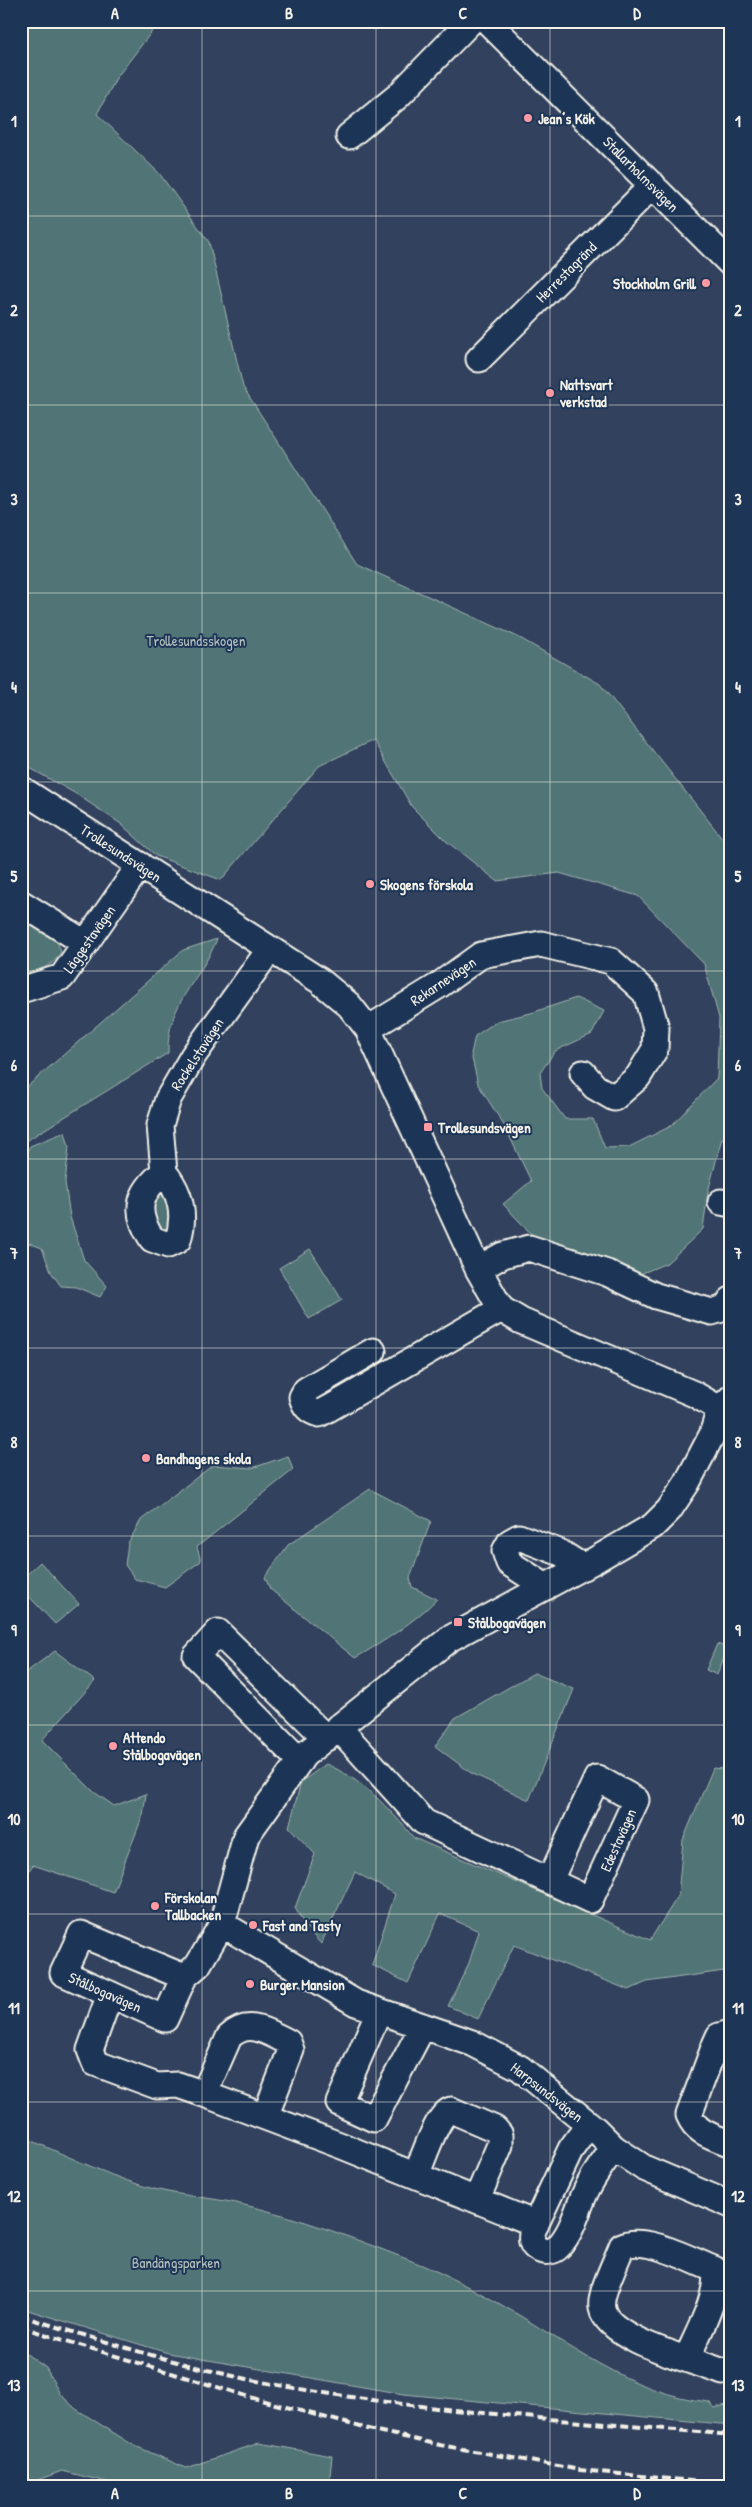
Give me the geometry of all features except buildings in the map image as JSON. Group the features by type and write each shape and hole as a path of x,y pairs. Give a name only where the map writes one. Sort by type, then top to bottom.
{"street":[{"path":"349,136 398,96 471,21"},
{"name":"Stallarholmsvägen","path":"487,21 731,264"},
{"name":"Herrestagränd","path":"479,359 653,185"},
{"name":"Trollesundsvägen","path":"21,789 270,949 342,999 368,1029 478,1269 501,1308 521,1321 727,1406"},
{"name":"Läggestavägen","path":"21,990 62,977 140,865"},
{"path":"21,903 85,943"},
{"name":"Rekarnevägen","path":"368,1029 438,986 481,955 541,944 611,961 646,993 656,1028 655,1049 638,1077 614,1098 595,1087 583,1073"},
{"name":"Rockelstavägen","path":"164,1172 160,1124 168,1099 185,1073 193,1056 270,949"},
{"path":"478,1269 504,1255 529,1248 607,1273 656,1296 712,1312 725,1308 731,1300"},
{"path":"373,1350 306,1390 302,1397 304,1404 311,1411 319,1414 501,1308"},
{"name":"Stålbogavägen","path":"184,1977 81,1934 63,1973 165,2019 184,1977 198,1966 222,1924 246,1836 304,1755 449,1639 546,1587 653,1526 669,1510 687,1483 727,1406"},
{"path":"546,1587 509,1563 505,1552 510,1542 519,1537 561,1553 583,1566"},
{"path":"300,1761 196,1656 218,1632 332,1732 424,1822 550,1880"},
{"name":"Harpsundsvägen","path":"222,1924 356,2003 472,2043 520,2068 589,2124 614,2148 644,2168 731,2205"},
{"path":"110,1994 90,2050 94,2063 157,2086 178,2085 204,2094 478,2199 536,2224"},
{"path":"378,2011 339,2103 374,2119 423,2026"},
{"path":"204,2094 228,2037 246,2026 260,2029 288,2042 291,2050 265,2117"},
{"path":"731,2033 719,2036 690,2115 693,2124 703,2134 731,2144"},
{"path":"416,2175 438,2120 445,2111 451,2110 495,2129 500,2135 500,2145 478,2199"},
{"name":"Harpsundsvägen","path":"589,2124 571,2149 532,2232 531,2240 534,2246 541,2251 552,2252 558,2248 566,2237 588,2185 614,2148"},
{"path":"687,2358 713,2297 717,2277 714,2269 646,2243 630,2243 622,2246 603,2294 601,2306 606,2319 615,2329 632,2338 723,2372 731,2370"}],"green space":[{"name":"Trollesundsskogen","path":"21,21 160,21 117,77 97,114 159,173 209,242 243,387 357,564 518,637 600,684 731,849 731,1141 722,1138 708,1192 703,1229 667,1263 635,1276 536,1239 503,1204 531,1181 505,1127 478,1084 471,1054 475,1036 497,1021 531,1013 576,998 604,1011 592,1034 555,1051 540,1073 542,1088 565,1119 593,1119 605,1148 629,1147 671,1126 717,1078 719,1018 704,964 638,896 559,873 497,881 446,841 412,807 373,740 319,766 221,880 156,856 121,824 76,794 21,763"},
{"path":"21,919 57,941 61,952 49,965 21,976"},
{"path":"217,939 179,1006 169,1035 168,1053 21,1144 21,1092 183,950"},
{"path":"65,1132 69,1147 65,1182 70,1217 84,1260 107,1286 100,1297 76,1287 61,1286 51,1272 42,1248 21,1240 21,1162 30,1146"},
{"path":"161,1187 176,1220 163,1240 145,1206"},
{"path":"310,1249 342,1300 309,1319 279,1268"},
{"path":"288,1456 293,1470 197,1547 201,1561 165,1587 135,1579 125,1565 128,1543 141,1520 213,1465 252,1468"},
{"path":"370,1489 431,1521 410,1578 412,1587 437,1599 419,1616 355,1658 270,1589 265,1577 288,1545"},
{"path":"40,1562 79,1604 55,1624 21,1588 21,1580"},
{"path":"717,1644 728,1648 717,1675 706,1670"},
{"path":"55,1651 95,1681 42,1740 94,1792 114,1806 146,1794 143,1815 113,1892 33,1865 21,1881 21,1676"},
{"path":"534,1673 574,1689 529,1800 471,1773 435,1746 455,1718"},
{"path":"326,1764 339,1770 374,1795 414,1838 650,1940 678,1896 683,1840 713,1768 731,1770 731,1970 647,1982 629,1990 514,1945 478,2019 448,2006 469,1963 479,1931 440,1914 408,1983 372,1965 395,1894 355,1872 321,1944 306,1927 295,1908 315,1854 289,1827 301,1782"},
{"name":"Bandängsparken","path":"21,2136 97,2169 143,2186 166,2192 236,2203 283,2215 307,2222 422,2265 452,2278 491,2299 600,2364 652,2389 680,2397 709,2402 714,2408 731,2404 731,2425 403,2394 168,2353 21,2308"},
{"path":"21,2350 46,2368 60,2394 76,2409 133,2445 186,2468 259,2443 332,2456 329,2486 123,2486 62,2471 35,2481 31,2486 21,2486"}],"railway":[{"path":"21,2316 141,2352 231,2376 320,2392 437,2408 731,2435"},
{"path":"21,2327 253,2398 368,2429 440,2445 580,2470 731,2485"}],"place":[{"name":"Jean’s Kök","path":"528,118"},
{"name":"Stockholm Grill","path":"706,283"},
{"name":"Nattsvart verkstad","path":"550,393"},
{"name":"Skogens förskola","path":"370,884"},
{"name":"Trollesundsvägen","path":"428,1127"},
{"name":"Bandhagens skola","path":"146,1458"},
{"name":"Stålbogavägen","path":"458,1622"},
{"name":"Attendo Stålbogavägen","path":"113,1746"},
{"name":"Förskolan Tallbacken","path":"155,1906"},
{"name":"Fast and Tasty","path":"253,1925"},
{"name":"Burger Mansion","path":"250,1984"}]}
